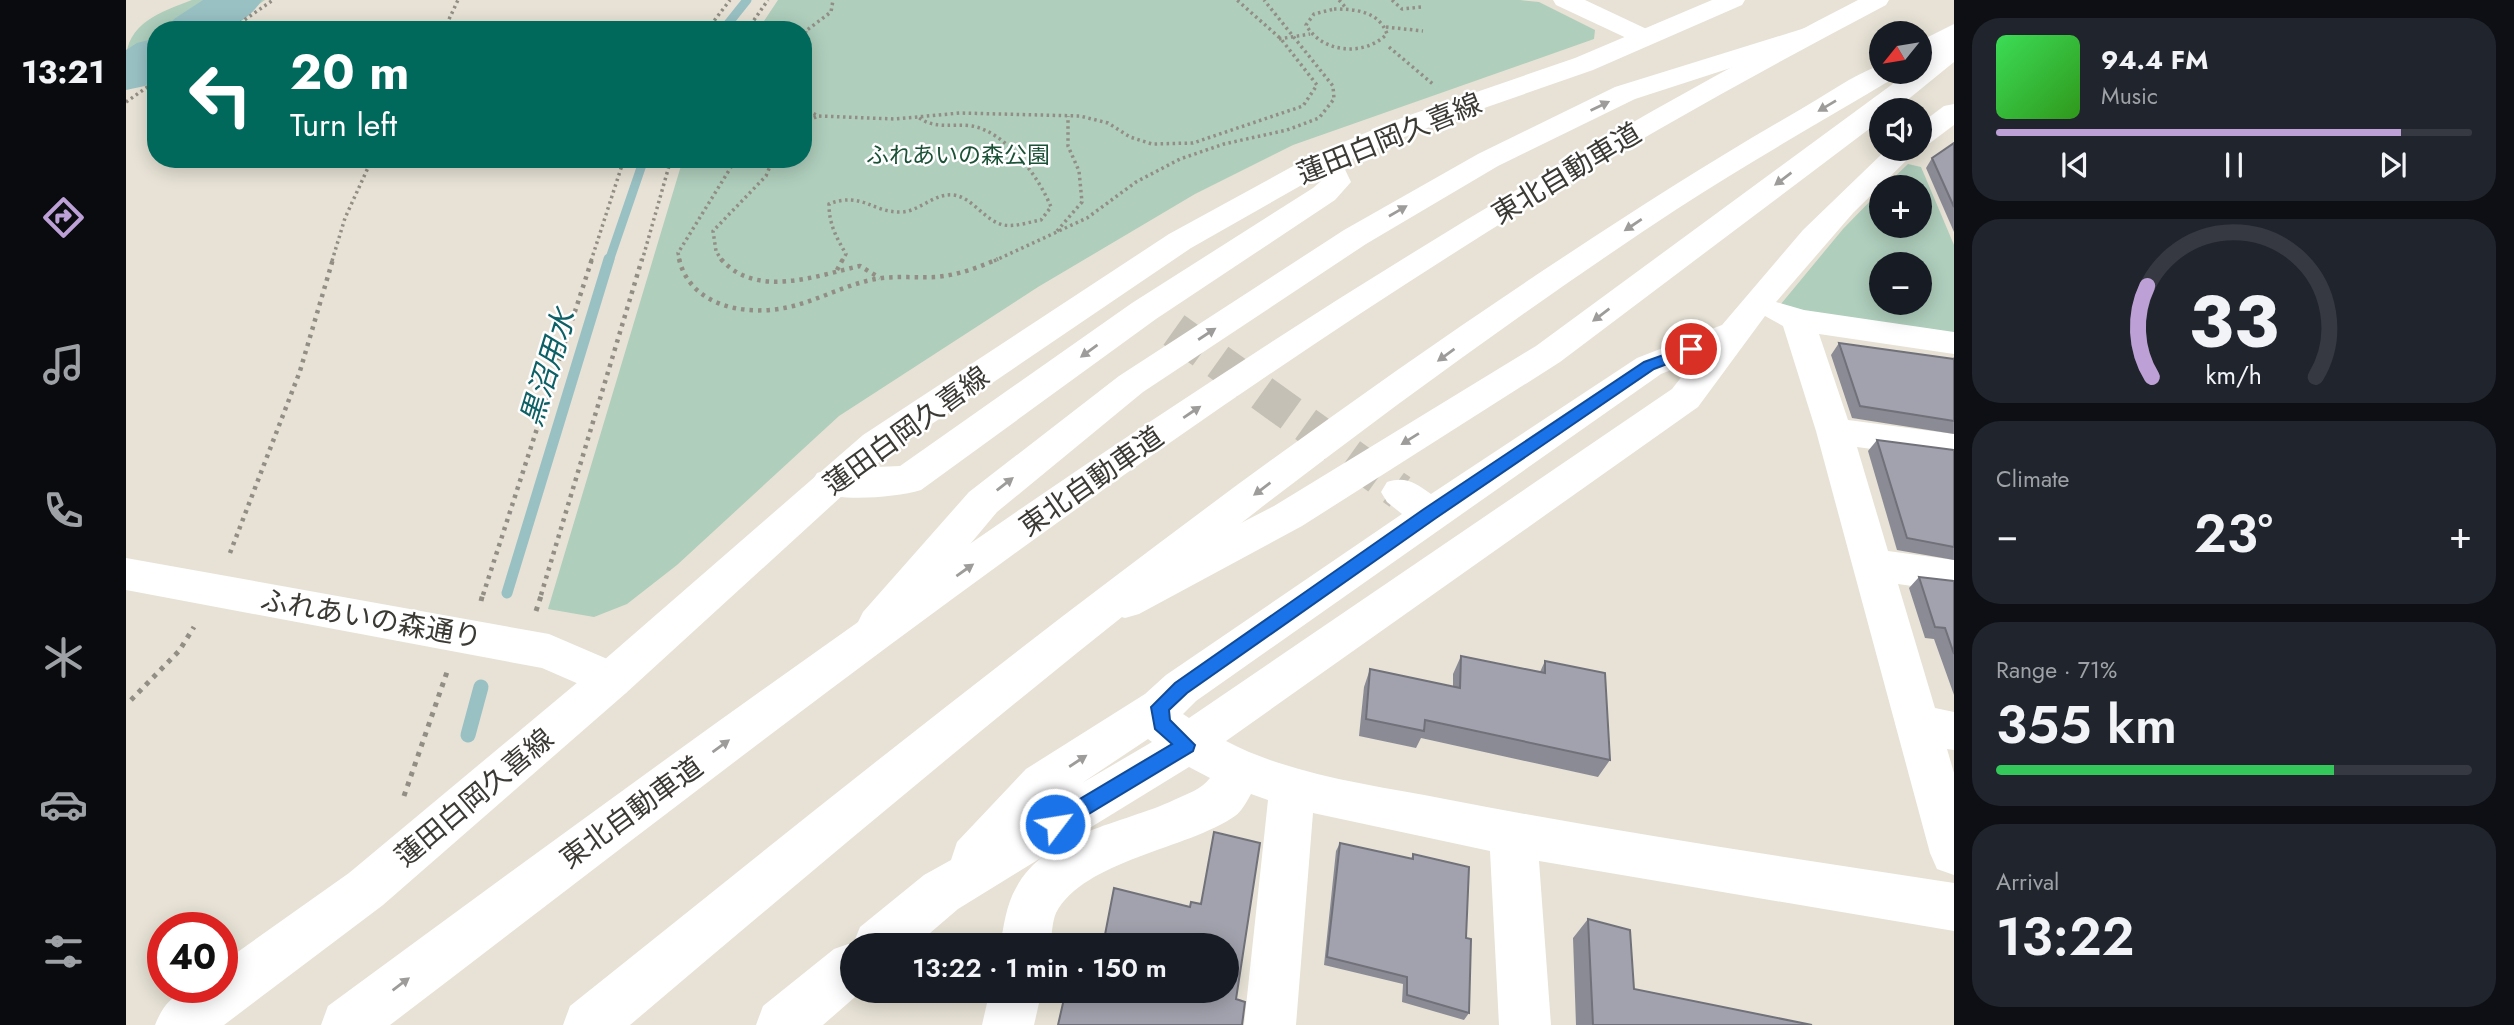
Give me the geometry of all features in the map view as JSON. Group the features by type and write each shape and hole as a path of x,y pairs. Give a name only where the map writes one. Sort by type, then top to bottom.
{"main road":[{"path":"1565,0 1644,37"},
{"name":"蓮田白岡久喜線","path":"181,1025 366,888 611,680 876,444 1180,241 1327,159 1414,123 1584,64 1733,0"},
{"name":"東北自動車道","path":"346,1025 861,644 1110,467 1349,306 1538,188 1805,36 1877,0"},
{"path":"1932,45 1954,33"},
{"path":"861,644 983,502 1131,384 1355,237 1488,160 1625,93 1805,36"},
{"path":"1082,625 1288,516 1548,354 1883,106 1954,49"},
{"path":"589,1025 845,814 1082,625 1286,471 1501,316 1665,204 1869,82"},
{"path":"1932,129 1954,113"},
{"path":"831,483 908,480 1159,320 1324,194 1336,181 1327,159"},
{"path":"942,892 1186,745 1685,398 1733,333 1821,225 1891,161"},
{"path":"1757,303 1798,320 1954,343"},
{"path":"1798,320 1834,431 1872,565 1936,728 1954,853"},
{"path":"892,933 942,892 1042,784 1160,707 1415,503 1649,366 1733,333"},
{"path":"1834,431 1954,447"},
{"path":"1872,565 1954,576"},
{"name":"ふれあいの森通り","path":"126,574 463,634 549,652 611,680"},
{"path":"1160,707 1161,724 1186,745 1292,788 1513,835 1954,907"},
{"path":"1028,933 1034,902 1062,872 1105,847 1176,822 1221,800 1243,768"},
{"path":"1270,1025 1292,788"},
{"path":"1513,835 1525,1025"},
{"path":"782,1025 840,977"},
{"path":"1009,1025 1013,1003"}],"path":[{"path":"243,21 273,0"},
{"path":"448,21 458,0"},
{"path":"714,21 730,0"},
{"path":"753,21 768,0"},
{"path":"812,26 831,12 833,0"},
{"path":"812,119 818,116 918,117 960,113 1068,116 1108,123 1130,137 1152,144 1193,143 1304,106 1317,85 1310,71 1260,16 1237,0"},
{"path":"730,168 678,253 683,274 703,298 737,309 783,308 880,278 937,277 971,271 1087,218 1136,182 1180,159 1224,144 1287,130 1319,118 1334,99 1333,86 1264,0"},
{"path":"1339,0 1347,9"},
{"path":"1392,0 1402,9 1422,7"},
{"path":"1310,34 1306,25 1314,14 1347,9 1372,15 1386,27 1423,31"},
{"path":"1279,39 1310,34 1336,46 1363,48 1383,40 1387,34 1386,27"},
{"path":"1389,47 1440,90"},
{"path":"126,102 147,87"},
{"path":"812,113 818,116"},
{"path":"1054,234 1082,202 1079,171 1068,146 1068,116"},
{"path":"837,270 846,254 829,230 828,219 829,204 840,198 861,198 900,212 916,209 932,197 954,195 1002,225 1041,220 1051,207 1047,191 1036,175 979,127 922,122 918,117"},
{"path":"131,700 179,651 215,591 300,371 345,218 368,168"},
{"path":"401,805 463,634 479,607 621,168"},
{"path":"535,615 597,417 668,168"},
{"path":"769,168 766,176 713,231 717,255 730,272 757,281 814,277 860,266 880,278"}],"green space":[{"path":"192,0 219,0 188,21 147,21"},
{"path":"251,0 265,0 235,21 220,21"},
{"name":"ふれあいの森公園","path":"778,0 1520,0 1539,2 1595,30 1594,39 1293,145 1195,194 1038,287 839,416 677,565 627,604 594,617 548,609 680,168 812,168 812,21 764,21"},
{"path":"147,21 147,48 126,61 132,37"},
{"path":"1908,164 1921,167 1924,175 1897,175"},
{"path":"1932,193 1954,245 1954,334 1795,313 1781,304 1843,229 1869,202 1869,238 1932,238"}],"building":[{"path":"1954,143 1954,207 1932,158"},
{"path":"1839,343 1954,359 1954,421 1860,406"},
{"path":"1877,440 1954,450 1954,547 1907,538"},
{"path":"1919,577 1954,581 1954,654 1945,628 1935,627"},
{"path":"1461,656 1545,673 1545,661 1605,673 1610,760 1425,720 1424,731 1366,719 1370,669 1460,688"},
{"path":"1214,832 1260,843 1239,980 1239,933 1105,933 1114,888 1190,907 1191,902 1201,904"},
{"path":"1340,843 1413,859 1413,854 1469,867 1466,938 1471,939 1469,1013 1407,995 1407,977 1327,957"},
{"path":"1588,919 1630,930 1634,989 1812,1025 1593,1025"},
{"path":"1245,1002 1242,1025 1058,1025 1063,1003"}],"waterway":[{"path":"206,21 237,0"},
{"name":"黒沼用水","path":"730,21 747,0"},
{"path":"126,74 147,60"},
{"name":"黒沼用水","path":"609,261 641,168"},
{"name":"黒沼用水","path":"507,593 609,259"},
{"name":"黒沼用水","path":"468,735 481,687"}],"tunnel":[{"path":"1174,330 1400,492"}],"route":[{"path":"1055,824 1186,745 1161,724 1160,707 1181,688 1430,514 1649,366 1691,349"}]}
